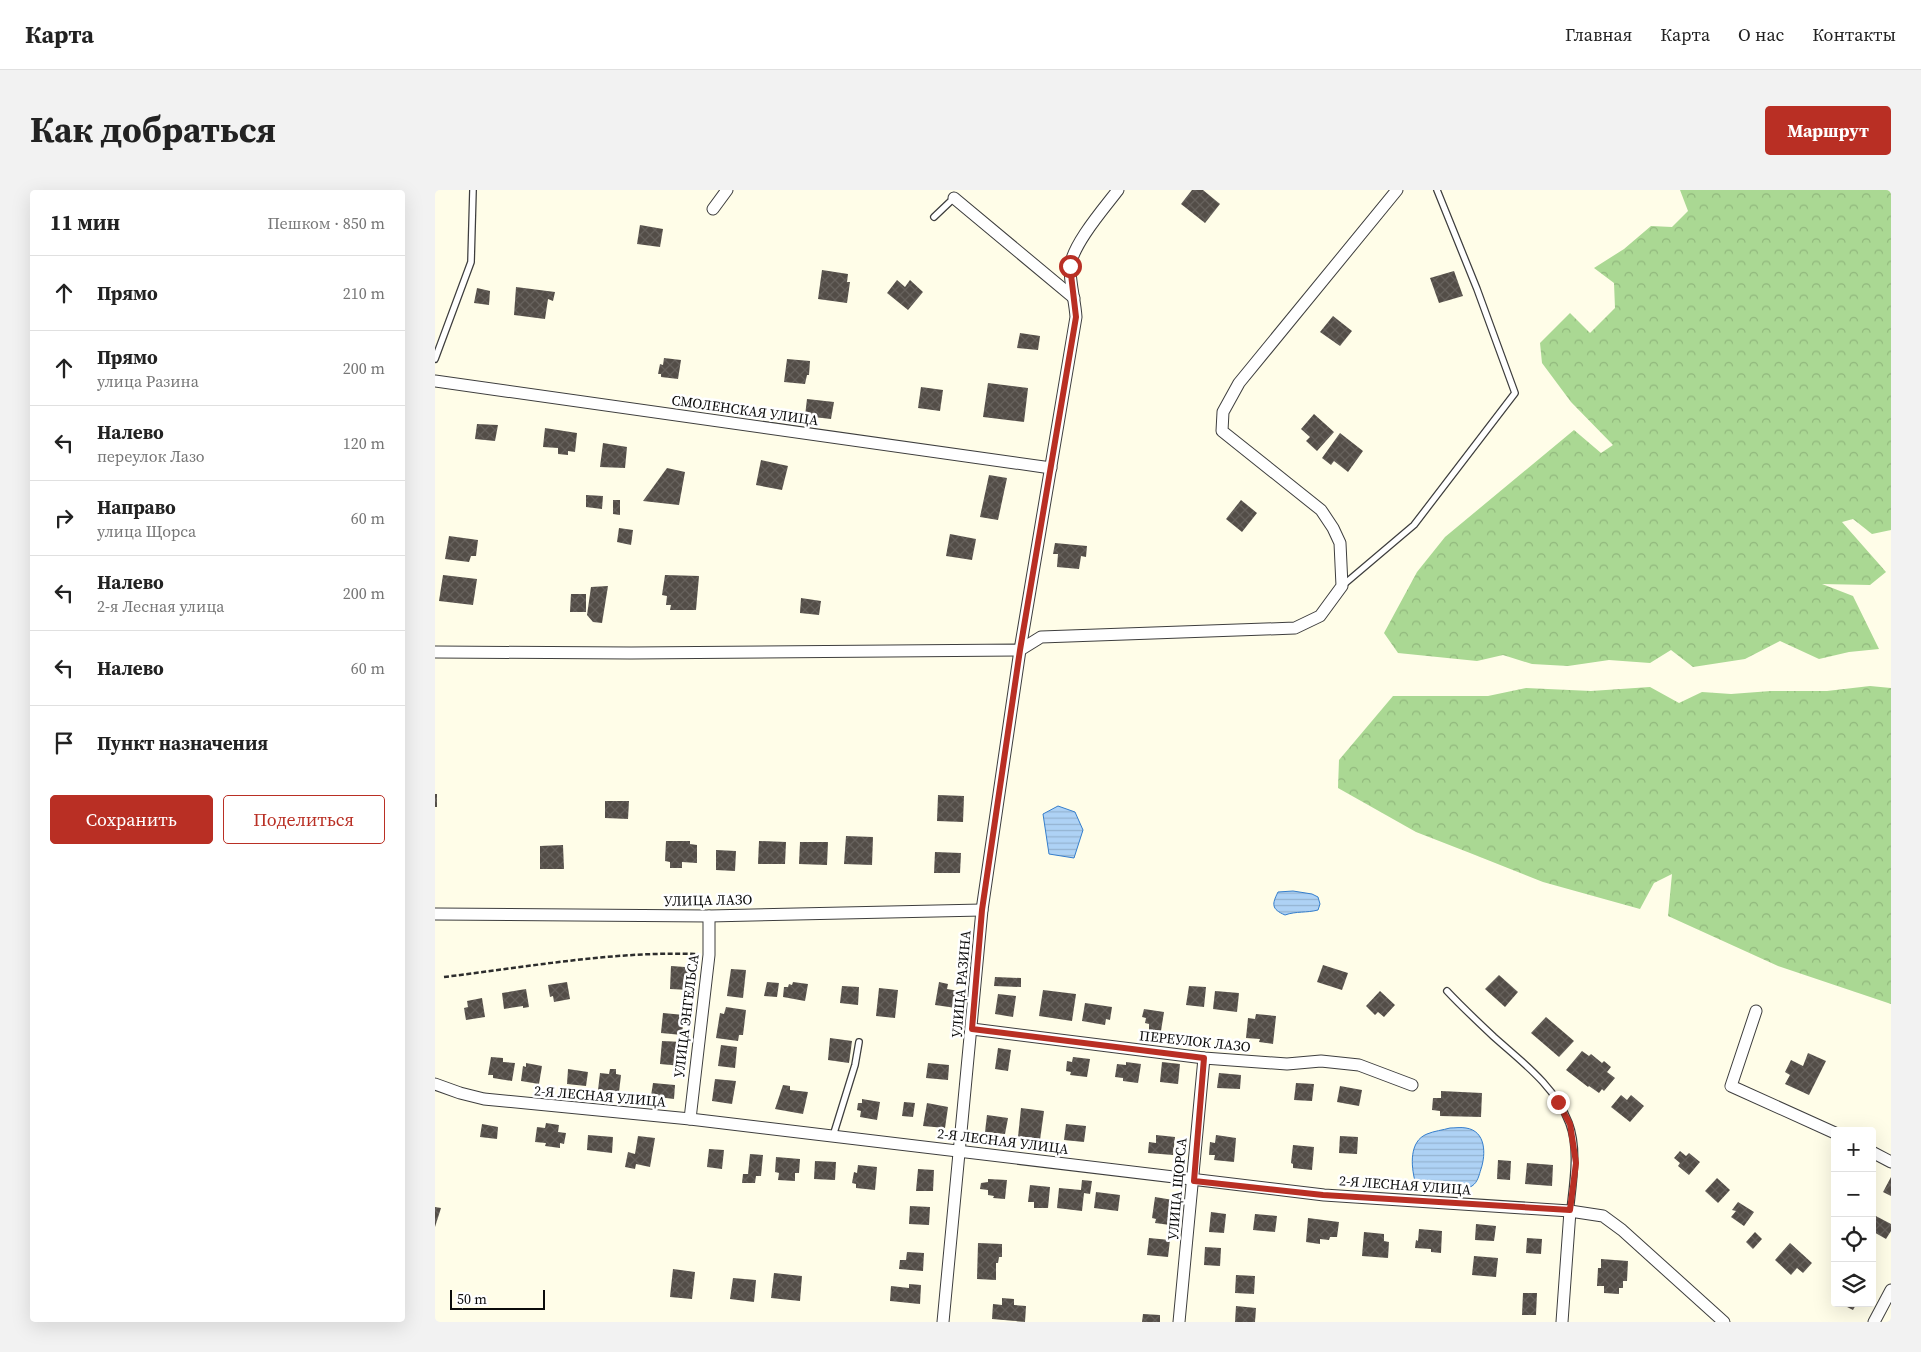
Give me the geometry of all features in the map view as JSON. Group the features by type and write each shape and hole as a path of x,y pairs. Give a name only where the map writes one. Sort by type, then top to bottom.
{"street":[{"path":"713,209 727,190"},
{"name":"УЛИЦА РАЗИНА","path":"943,1322 982,910 1020,650 1076,317 1070,266 1074,251 1118,190"},
{"path":"435,652 641,653 1020,650 1041,637 1295,628 1320,616 1342,586 1340,544 1333,528 1321,510 1223,431 1223,412 1239,383 1397,190"},
{"path":"954,198 1075,298"},
{"name":"СМОЛЕНСКАЯ УЛИЦА","path":"435,381 1051,468"},
{"name":"УЛИЦА ЛАЗО","path":"435,914 709,916 982,910"},
{"name":"УЛИЦА ЭНГЕЛЬСА","path":"689,1119 709,954 709,916"},
{"path":"1756,1012 1731,1086 1831,1131"},
{"name":"ПЕРЕУЛОК ЛАЗО","path":"972,1029 1204,1058 1287,1064 1321,1062 1359,1065 1412,1085"},
{"name":"УЛИЦА ЩОРСА","path":"1179,1322 1194,1181 1204,1058"},
{"name":"2-Я ЛЕСНАЯ УЛИЦА","path":"435,1084 460,1094 484,1099 689,1119 960,1150 1194,1181 1323,1195 1570,1210 1603,1216 1622,1230 1725,1322"},
{"path":"1876,1154 1891,1162"},
{"path":"1562,1322 1570,1210"},
{"path":"1881,1317 1891,1290"}],"lane":[{"path":"435,359 471,262 473,190"},
{"path":"1342,586 1415,525 1515,393 1477,289 1437,190"},
{"path":"934,217 954,198"},
{"path":"1447,992 1537,1075 1558,1102 1570,1124 1576,1163 1570,1210"},
{"path":"833,1136 855,1065 859,1042"}],"path":[{"path":"444,977 608,956 670,953 709,954"}],"green space":[{"path":"1680,190 1891,190 1891,530 1872,534 1853,519 1842,522 1886,572 1870,585 1822,584 1853,596 1879,649 1849,652 1819,659 1780,641 1745,659 1693,667 1671,650 1650,663 1609,660 1568,666 1532,664 1503,655 1477,661 1398,653 1384,633 1417,572 1445,537 1574,430 1601,453 1613,445 1571,402 1542,363 1540,343 1570,313 1590,333 1615,308 1614,283 1594,268 1624,249 1651,226 1672,227 1688,211"},
{"path":"1870,686 1891,688 1891,1004 1778,966 1668,916 1672,874 1654,883 1640,909 1543,882 1416,832 1338,788 1339,760 1393,696 1488,696 1526,688 1591,691 1650,687 1679,703 1702,692 1731,694 1771,691 1827,691"}],"water":[{"path":"1058,806 1075,812 1083,830 1074,858 1049,854 1043,814"},
{"path":"1293,891 1312,894 1318,897 1320,904 1318,910 1285,915 1277,911 1274,903 1278,892"},
{"path":"1450,1128 1473,1130 1481,1138 1484,1157 1476,1182 1467,1188 1452,1189 1415,1181 1412,1161 1417,1142 1427,1134"}],"building":[{"path":"1192,190 1203,190 1220,204 1205,223 1181,204"},
{"path":"640,225 663,229 660,247 637,244"},
{"path":"822,270 848,274 847,282 850,282 847,303 818,299"},
{"path":"1454,271 1463,296 1439,303 1430,278"},
{"path":"897,280 905,287 910,280 923,292 908,310 887,293"},
{"path":"516,287 555,292 553,301 548,299 545,319 514,315"},
{"path":"477,288 490,291 489,305 474,303"},
{"path":"1333,316 1352,331 1340,346 1320,332"},
{"path":"1020,333 1040,336 1038,350 1017,348"},
{"path":"664,358 681,360 678,379 661,377 661,374 658,374 660,364 663,365"},
{"path":"787,359 810,361 809,375 807,375 805,384 784,382"},
{"path":"988,383 1028,388 1024,422 983,417"},
{"path":"921,387 943,390 940,411 918,408"},
{"path":"807,399 834,402 831,419 805,416"},
{"path":"1314,414 1334,432 1317,451 1306,441 1310,437 1301,429"},
{"path":"477,424 498,425 495,441 475,439"},
{"path":"545,428 577,433 575,452 568,451 568,455 558,454 558,448 543,447"},
{"path":"1340,433 1363,451 1348,472 1334,461 1331,465 1322,458"},
{"path":"603,443 627,447 625,468 600,467"},
{"path":"761,460 788,466 782,490 756,485"},
{"path":"667,468 685,472 679,505 643,501"},
{"path":"989,475 1007,478 998,520 980,517"},
{"path":"586,495 603,496 602,509 586,507"},
{"path":"613,500 620,500 620,515 613,514"},
{"path":"1241,500 1257,513 1242,532 1226,519"},
{"path":"619,528 633,530 631,545 617,542"},
{"path":"950,534 976,539 972,560 946,556"},
{"path":"449,536 478,540 476,556 471,556 469,562 445,559"},
{"path":"1055,543 1087,546 1086,557 1081,556 1079,569 1057,567 1058,554 1053,554"},
{"path":"443,575 477,579 473,605 439,601"},
{"path":"665,575 699,576 696,610 670,610 671,605 666,605 667,596 662,595"},
{"path":"608,586 602,623 593,622 587,615 591,587"},
{"path":"571,594 586,594 586,612 570,612"},
{"path":"801,598 821,601 819,615 800,613"},
{"path":"435,794 437,794 437,807 435,807"},
{"path":"938,795 964,796 963,822 937,821"},
{"path":"605,801 629,801 628,819 605,818"},
{"path":"846,836 873,837 872,865 844,864"},
{"path":"666,841 690,841 690,844 697,845 697,863 682,862 682,868 670,868 670,862 665,861"},
{"path":"759,841 786,842 785,864 758,864"},
{"path":"800,842 828,842 827,865 799,864"},
{"path":"563,845 564,869 540,869 540,846"},
{"path":"716,850 736,851 735,871 716,870"},
{"path":"935,852 961,853 960,873 934,873"},
{"path":"1323,965 1348,973 1342,990 1317,982"},
{"path":"671,966 691,969 690,990 670,989"},
{"path":"731,969 746,970 743,998 727,996"},
{"path":"1499,975 1518,992 1505,1007 1485,989"},
{"path":"995,977 1021,978 1021,987 994,986"},
{"path":"567,982 570,999 554,1002 553,996 550,997 548,985"},
{"path":"767,982 779,983 777,997 764,996"},
{"path":"793,982 808,984 805,1001 783,997 784,987 788,987 789,984 792,985"},
{"path":"939,982 948,984 947,989 959,991 956,1008 935,1005"},
{"path":"842,986 859,987 858,1005 840,1003"},
{"path":"1189,986 1206,987 1204,1007 1186,1005"},
{"path":"879,988 898,990 895,1018 876,1016"},
{"path":"526,989 529,1007 504,1009 502,993"},
{"path":"1043,990 1076,994 1072,1021 1039,1016"},
{"path":"1215,991 1239,993 1237,1012 1213,1009"},
{"path":"1380,991 1395,1005 1384,1017 1378,1012 1375,1015 1366,1006"},
{"path":"998,994 1016,996 1013,1017 995,1014"},
{"path":"482,998 485,1017 466,1020 464,1008 468,1007 467,1001"},
{"path":"1085,1003 1112,1007 1110,1020 1106,1019 1105,1025 1082,1021"},
{"path":"726,1007 746,1010 743,1035 739,1035 738,1041 716,1038 720,1013 724,1014"},
{"path":"1144,1009 1164,1012 1161,1031 1149,1030 1149,1024 1145,1023 1146,1018 1142,1017"},
{"path":"663,1013 684,1015 682,1035 661,1033"},
{"path":"1256,1014 1276,1016 1273,1044 1259,1042 1260,1039 1246,1038 1248,1018 1255,1019"},
{"path":"1546,1017 1574,1041 1559,1057 1531,1033"},
{"path":"830,1038 852,1041 849,1063 828,1060"},
{"path":"662,1041 683,1042 682,1066 660,1064"},
{"path":"721,1045 737,1047 735,1068 718,1066"},
{"path":"998,1048 1011,1050 1008,1071 995,1069"},
{"path":"1582,1051 1589,1056 1591,1054 1602,1063 1604,1061 1611,1067 1607,1072 1615,1078 1604,1091 1602,1089 1599,1093 1588,1087 1566,1070"},
{"path":"1808,1053 1826,1061 1809,1095 1785,1084 1790,1075 1785,1072 1791,1060 1803,1066"},
{"path":"491,1057 503,1058 503,1062 515,1063 512,1081 493,1078 493,1075 488,1075"},
{"path":"1073,1057 1090,1059 1087,1077 1070,1075 1071,1072 1066,1071 1067,1061 1072,1062"},
{"path":"1126,1062 1141,1064 1138,1083 1123,1081 1123,1078 1115,1077 1117,1064 1126,1065"},
{"path":"1162,1062 1180,1064 1178,1084 1160,1082"},
{"path":"526,1063 542,1066 539,1084 521,1081 523,1066 526,1067"},
{"path":"928,1063 949,1065 948,1080 926,1078"},
{"path":"568,1069 588,1072 586,1086 567,1084"},
{"path":"610,1069 616,1069 616,1074 621,1075 619,1092 598,1090 600,1073 609,1074"},
{"path":"1219,1073 1241,1075 1240,1089 1217,1088"},
{"path":"715,1079 736,1081 732,1104 712,1101"},
{"path":"653,1083 675,1085 674,1099 651,1096"},
{"path":"1296,1083 1314,1084 1312,1101 1294,1100"},
{"path":"783,1085 790,1086 790,1090 808,1092 803,1114 775,1109"},
{"path":"1340,1086 1362,1090 1359,1106 1337,1102"},
{"path":"1441,1091 1482,1093 1481,1117 1440,1116 1440,1111 1432,1110 1433,1098 1441,1098"},
{"path":"1621,1095 1627,1100 1631,1095 1644,1106 1630,1122 1611,1107"},
{"path":"862,1099 880,1102 877,1120 860,1117 861,1111 857,1110 858,1103 862,1103"},
{"path":"904,1102 915,1103 913,1117 902,1116"},
{"path":"927,1103 948,1107 945,1128 923,1126"},
{"path":"1021,1108 1044,1111 1040,1140 1018,1137"},
{"path":"987,1115 1008,1118 1005,1134 985,1132"},
{"path":"546,1123 559,1125 558,1132 566,1133 564,1144 560,1143 560,1148 545,1146 546,1143 535,1142 537,1127 545,1128"},
{"path":"482,1124 498,1127 497,1139 480,1137"},
{"path":"1066,1124 1086,1126 1084,1142 1064,1140"},
{"path":"588,1135 613,1137 612,1153 587,1150"},
{"path":"1156,1135 1175,1137 1173,1155 1148,1153 1149,1142 1156,1143"},
{"path":"1216,1135 1236,1138 1234,1162 1214,1160 1215,1155 1209,1155 1210,1142 1215,1143"},
{"path":"638,1136 655,1138 650,1167 636,1164 635,1169 625,1167 628,1152 635,1154"},
{"path":"1340,1136 1358,1137 1357,1154 1339,1153"},
{"path":"1293,1145 1314,1147 1312,1170 1293,1168 1291,1163"},
{"path":"709,1149 724,1150 722,1169 707,1167"},
{"path":"1680,1151 1686,1156 1689,1153 1700,1162 1689,1175 1678,1166 1680,1163 1674,1158"},
{"path":"750,1154 763,1155 761,1176 756,1176 755,1183 742,1183 743,1174 748,1174"},
{"path":"776,1157 800,1159 799,1173 795,1173 795,1181 778,1180 779,1173 775,1172"},
{"path":"1498,1160 1511,1161 1510,1180 1497,1179"},
{"path":"815,1161 836,1162 835,1180 814,1179"},
{"path":"1527,1163 1553,1165 1552,1186 1525,1184"},
{"path":"858,1165 877,1167 875,1190 856,1188 856,1184 852,1183 854,1172 857,1173"},
{"path":"918,1169 934,1170 933,1191 916,1191"},
{"path":"1891,1177 1891,1196 1883,1192"},
{"path":"1717,1178 1730,1190 1718,1203 1705,1191"},
{"path":"988,1179 1007,1180 1005,1199 993,1198 994,1196 988,1195 988,1190 980,1189 981,1183 988,1182"},
{"path":"1082,1180 1092,1181 1090,1194 1084,1193 1082,1211 1057,1208 1059,1188 1081,1190"},
{"path":"1030,1185 1050,1187 1048,1208 1034,1208 1034,1202 1028,1202"},
{"path":"1096,1192 1120,1195 1118,1211 1094,1208"},
{"path":"1155,1197 1173,1200 1170,1225 1155,1223 1156,1219 1152,1218"},
{"path":"1738,1202 1754,1212 1744,1226 1731,1217 1736,1211 1732,1210"},
{"path":"910,1206 930,1207 929,1225 909,1224"},
{"path":"435,1207 441,1208 435,1227"},
{"path":"1211,1212 1226,1214 1224,1233 1209,1232"},
{"path":"1255,1214 1277,1216 1275,1232 1253,1230"},
{"path":"1876,1216 1891,1224 1891,1231 1886,1239 1876,1233"},
{"path":"1308,1218 1339,1222 1337,1237 1330,1237 1329,1240 1320,1239 1320,1244 1306,1242"},
{"path":"1476,1224 1496,1226 1494,1241 1475,1240"},
{"path":"1419,1229 1442,1231 1441,1253 1431,1252 1431,1249 1415,1248"},
{"path":"1364,1232 1384,1234 1384,1241 1389,1242 1388,1258 1362,1256"},
{"path":"1755,1232 1762,1239 1753,1249 1746,1242"},
{"path":"1149,1238 1170,1240 1168,1257 1147,1255"},
{"path":"1527,1238 1542,1239 1541,1254 1526,1253"},
{"path":"978,1243 1002,1244 1002,1257 999,1257 998,1263 996,1263 996,1280 977,1279"},
{"path":"1790,1243 1812,1263 1803,1273 1797,1268 1791,1275 1775,1260"},
{"path":"1205,1247 1221,1248 1220,1266 1204,1265"},
{"path":"907,1252 924,1253 923,1271 899,1269 900,1260 906,1260"},
{"path":"1474,1256 1498,1258 1496,1277 1472,1275"},
{"path":"1601,1259 1628,1261 1627,1281 1623,1281 1623,1288 1619,1288 1619,1294 1604,1293 1604,1286 1597,1286 1598,1268 1601,1268"},
{"path":"673,1269 695,1272 692,1299 670,1297"},
{"path":"774,1273 802,1276 800,1301 771,1298"},
{"path":"1236,1275 1255,1276 1254,1294 1235,1293"},
{"path":"733,1278 756,1280 754,1302 730,1299"},
{"path":"909,1284 921,1285 920,1304 890,1301 891,1286 909,1288"},
{"path":"1523,1293 1537,1293 1536,1315 1522,1315"},
{"path":"1002,1298 1014,1299 1014,1305 1026,1306 1025,1322 992,1319 993,1304 1002,1305"},
{"path":"1236,1306 1256,1308 1255,1322 1235,1322"},
{"path":"1143,1314 1160,1315 1160,1322 1142,1322"}],"route":[{"path":"1070,266 1076,317 1020,650 982,910 972,1029 1204,1058 1194,1181 1323,1195 1570,1210 1576,1163 1570,1124 1558,1102"}]}
